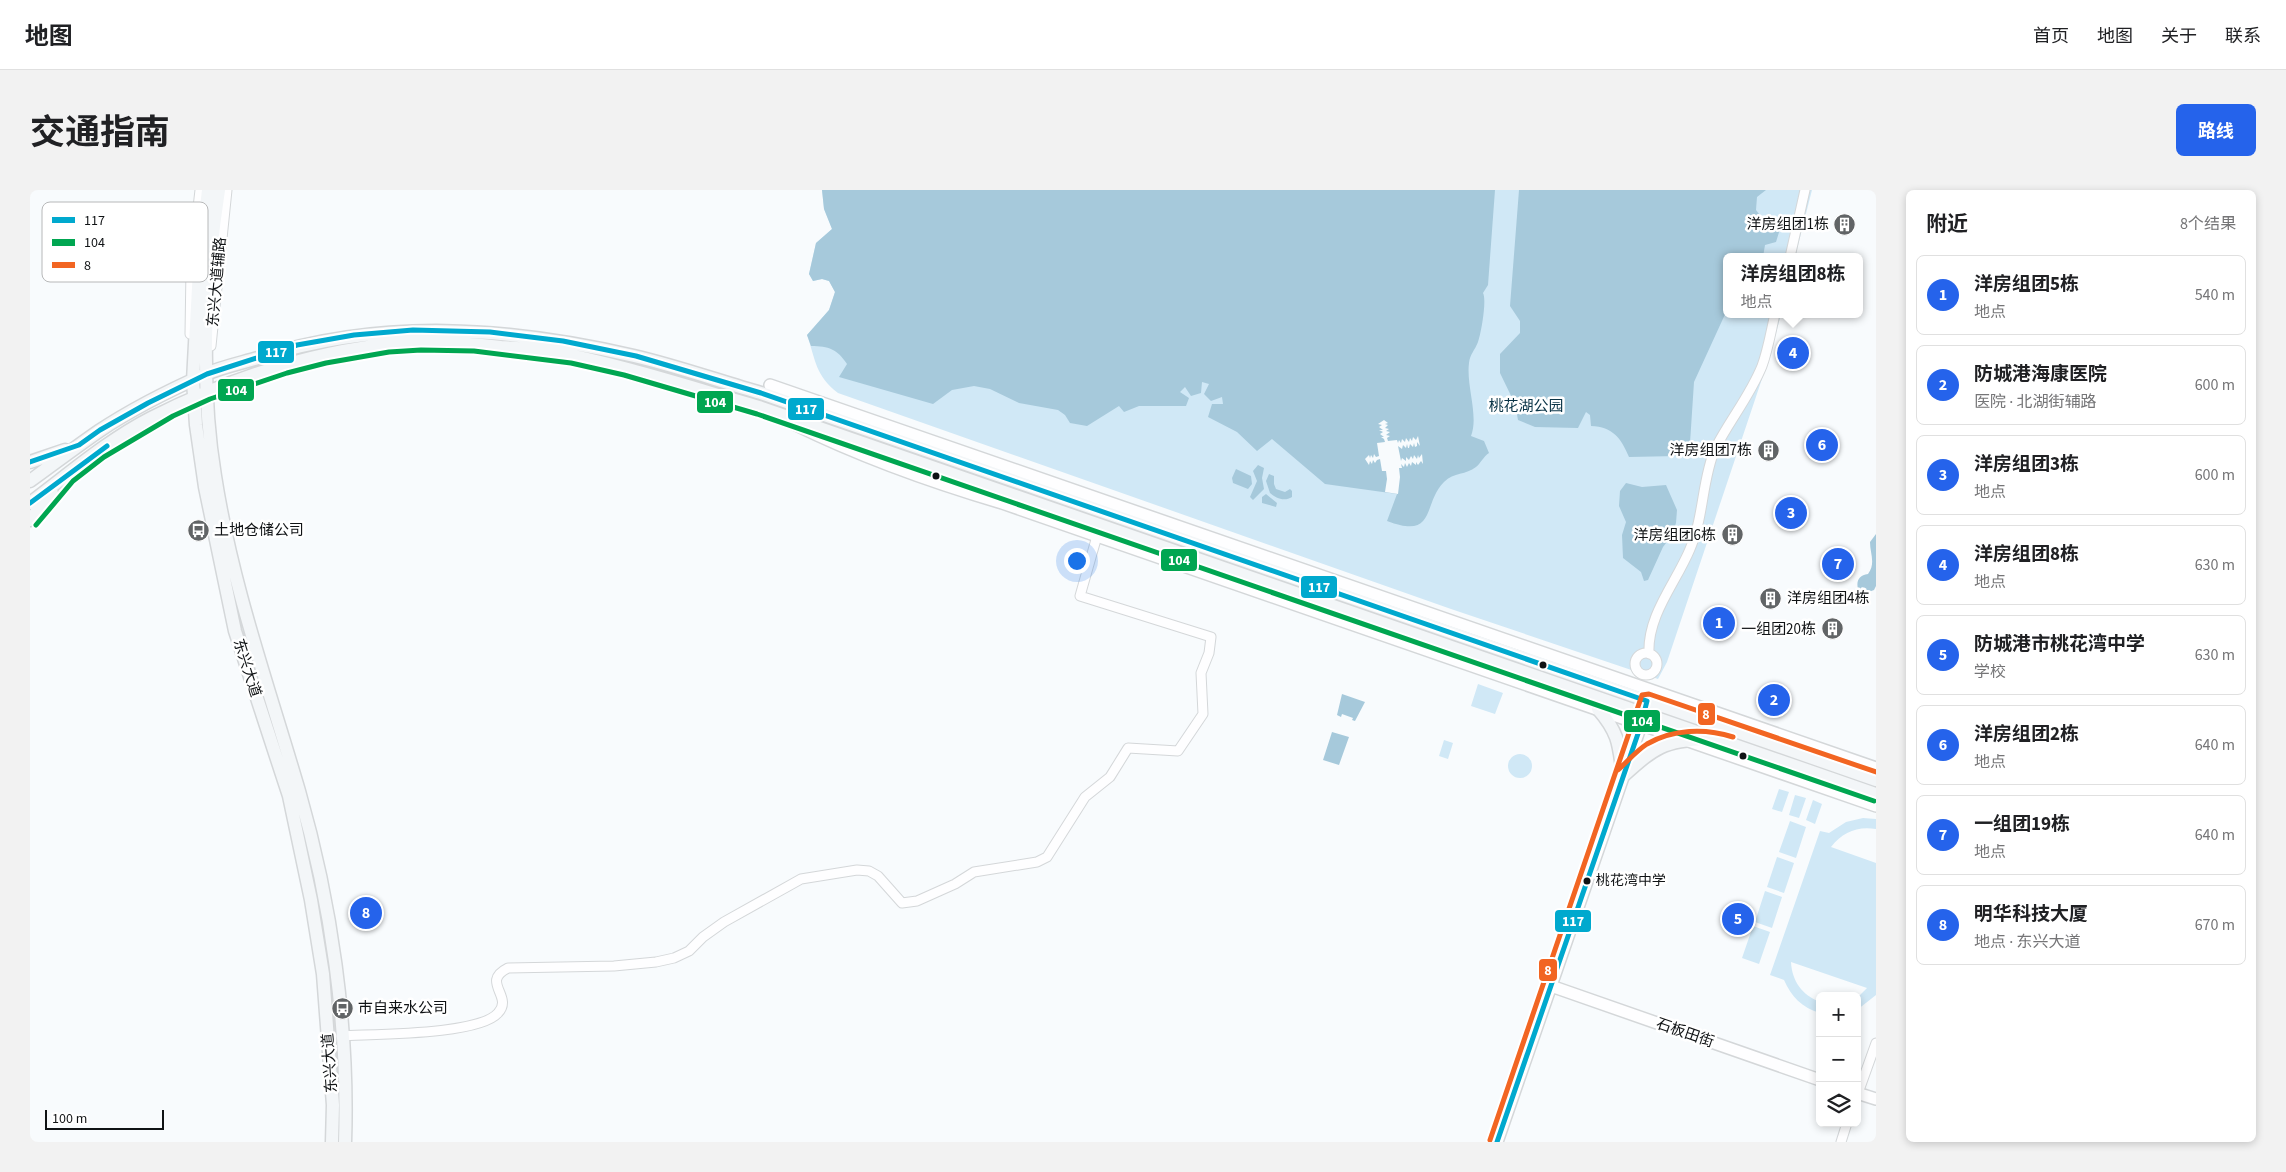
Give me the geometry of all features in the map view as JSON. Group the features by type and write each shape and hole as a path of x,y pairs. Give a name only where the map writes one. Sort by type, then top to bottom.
{"main road":[{"name":"东兴大道","path":"220,190 210,270 207,374 214,474 226,539 241,602 300,794 324,896 337,970 346,1104 345,1142"},
{"name":"东兴大道","path":"198,282 192,381 205,487 235,631 289,796 311,900 324,974 333,1105 332,1142"},
{"path":"30,481 100,430 148,402 207,374 296,346 354,335 413,330 490,332 563,341 636,356 761,393 1647,695 1876,780"},
{"path":"30,503 112,442 150,419 207,392 271,370 327,354 401,343 466,343 546,351 609,364 759,406 1178,558 1643,719 1717,739 1876,794"},
{"path":"30,462 79,445"},
{"path":"30,520 67,476"},
{"path":"1598,709 1612,726 1617,738 1623,776"},
{"path":"1623,776 1649,752 1664,745 1684,739 1717,739"}],"street":[{"path":"220,190 225,205"},
{"name":"东兴大道辅路","path":"207,374 216,309 218,270 227,190"},
{"path":"1791,253 1806,190"},
{"name":"东兴大道辅路","path":"190,282 189,308 192,381"},
{"path":"189,308 196,282"},
{"path":"1648,654 1648,640 1660,606 1686,561 1695,538 1706,481 1715,450 1762,365 1775,318"},
{"path":"770,385 1647,695 1876,768"},
{"path":"1058,516 1097,536 1178,558"},
{"path":"342,1036 465,1028 492,1019 500,1011 502,1001 496,977 500,972 516,966 614,966 656,962 674,958 689,951 703,937 724,922 801,879 857,870 869,871 878,876 902,903 917,901 955,884 974,872 1036,862 1047,857 1085,797 1110,777 1128,748 1178,751 1203,714 1202,673 1210,654 1211,637 1080,596 1097,536"},
{"path":"1642,654 1648,654 1656,660 1656,667 1653,673 1646,675 1637,671 1636,662 1642,654"},
{"path":"1467,658 1598,709 1643,719 1684,739 1876,806"},
{"path":"1497,1142 1643,719 1647,695 1646,675"},
{"name":"石板田街","path":"1551,986 1816,1079"},
{"path":"1861,1086 1876,1043"},
{"path":"1861,1095 1876,1099"},
{"path":"1841,1142 1847,1127"}],"green space":[{"name":"桃花湖公园","path":"822,190 1812,190 1796,253 1723,253 1723,318 1780,318 1771,352 1667,662 1658,679 1451,609 838,393 820,374 807,335 829,310 835,292 829,281 822,279 813,281 809,274 816,243 832,229 824,209"},
{"path":"1478,684 1503,693 1495,714 1471,706"},
{"path":"1444,740 1453,743 1448,759 1439,756"},
{"path":"1520,754 1529,757 1532,766 1529,775 1520,778 1511,775 1508,766 1511,757"},
{"path":"1779,789 1789,792 1782,812 1772,809"},
{"path":"1795,795 1806,798 1799,818 1789,815"},
{"path":"1813,800 1822,804 1815,824 1806,820"},
{"path":"1863,818 1876,819 1876,829 1863,828 1851,831 1840,837 1831,847 1876,863 1876,995 1861,1007 1861,994 1867,988 1791,962 1793,975 1799,986 1816,1000 1816,1012 1798,1001 1784,980 1770,975 1820,831 1829,833 1846,822"},
{"path":"1790,821 1806,827 1796,858 1779,852"},
{"path":"1777,857 1794,863 1784,893 1767,887"},
{"path":"1765,891 1782,897 1772,928 1755,922"},
{"path":"1753,926 1770,932 1759,964 1742,958"}],"shaded area":[{"path":"822,190 1495,190 1488,285 1483,293 1482,325 1478,342 1471,355 1469,372 1474,419 1471,436 1484,441 1489,453 1472,470 1444,482 1437,491 1426,517 1421,523 1414,526 1403,526 1387,521 1397,494 1325,484 1272,439 1257,451 1237,432 1208,417 1212,404 1223,404 1222,397 1211,401 1204,394 1209,384 1202,382 1201,393 1191,396 1185,387 1180,392 1189,398 1186,406 1139,406 1124,412 1119,406 1087,426 1070,423 1065,415 1058,410 1019,403 990,389 974,386 952,390 933,404 839,377 847,364 832,349 811,346 807,335 829,310 835,292 829,281 822,279 813,281 809,274 816,243 832,229 824,209"},
{"path":"1519,190 1766,190 1757,197 1756,210 1762,218 1771,220 1770,227 1780,229 1776,242 1765,245 1764,253 1723,253 1723,318 1694,382 1690,443 1677,456 1629,457 1623,444 1611,431 1591,426 1590,415 1586,412 1578,428 1535,427 1518,420 1515,404 1500,373 1500,354 1520,333 1520,321 1510,306"},
{"path":"1258,465 1264,468 1262,478 1264,489 1253,500 1250,497 1257,481 1253,471"},
{"path":"1236,469 1251,476 1252,484 1248,489 1233,483 1232,478"},
{"path":"1269,474 1274,476 1276,489 1285,492 1290,489 1292,497 1280,499 1270,493 1266,481"},
{"path":"1626,483 1642,487 1666,485 1677,510 1676,523 1672,535 1663,547 1648,580 1644,581 1641,572 1623,558 1622,535 1626,522 1619,506 1620,491"},
{"path":"1266,494 1277,503 1276,507 1262,503 1262,497"},
{"path":"1876,534 1876,586 1874,590 1866,593 1858,589 1857,583 1860,577 1868,574 1872,566 1870,542"},
{"path":"1342,694 1365,702 1355,721 1352,720 1353,718 1342,714 1341,717 1337,715"},
{"path":"1332,732 1349,737 1339,765 1323,760"}],"pier":[{"path":"1384,420 1388,423 1385,424 1388,425 1385,428 1389,429 1386,431 1390,432 1386,435 1390,436 1387,438 1388,441 1397,440 1398,443 1399,440 1401,443 1402,439 1405,442 1406,438 1409,442 1410,438 1412,441 1413,437 1416,440 1418,436 1420,446 1417,442 1415,447 1414,443 1413,447 1410,444 1409,448 1407,444 1406,448 1403,445 1402,449 1398,446 1401,461 1402,458 1406,461 1406,457 1409,460 1411,456 1413,459 1414,455 1417,459 1418,455 1419,458 1422,454 1423,464 1421,461 1418,465 1416,462 1416,465 1412,462 1411,466 1409,463 1407,467 1405,463 1404,467 1401,464 1402,468 1399,468 1398,494 1385,492 1386,471 1382,471 1380,459 1375,463 1373,460 1372,464 1370,461 1369,465 1365,459 1369,455 1370,458 1371,455 1373,458 1374,454 1376,457 1379,456 1377,443 1385,442 1381,437 1384,437 1380,434 1383,432 1379,430 1383,430 1379,427 1382,425 1378,424"}],"transit line":[{"name":"117","path":"30,462 79,445 100,430 148,403 207,374 297,345 354,335 413,330 490,332 563,341 636,356 761,393 1647,701 1641,725 1497,1142"},
{"name":"104","path":"36,525 73,481 104,457 173,416 210,399 287,373 326,363 389,352 421,350 474,351 571,363 624,375 757,414 1874,801"},
{"name":"117","path":"30,503 107,446"},
{"name":"8","path":"1490,1140 1642,695 1649,694 1876,772"},
{"name":"8","path":"1618,770 1647,744 1667,735 1700,731 1733,737"}],"place":[{"name":"洋房组团1栋","path":"1845,224"},
{"name":"洋房组团8栋","path":"1793,353"},
{"name":"洋房组团2栋","path":"1822,445"},
{"name":"洋房组团7栋","path":"1768,450"},
{"name":"洋房组团3栋","path":"1791,513"},
{"name":"土地仓储公司","path":"198,530"},
{"name":"洋房组团6栋","path":"1732,535"},
{"name":"一组团19栋","path":"1838,564"},
{"name":"洋房组团4栋","path":"1771,598"},
{"name":"洋房组团5栋","path":"1719,623"},
{"name":"一组团20栋","path":"1832,629"},
{"name":"防城港海康医院","path":"1774,700"},
{"name":"桃花湾中学","path":"1587,881"},
{"name":"明华科技大厦","path":"366,913"},
{"name":"防城港市桃花湾中学","path":"1738,919"},
{"name":"巿自来水公司","path":"342,1008"}]}
